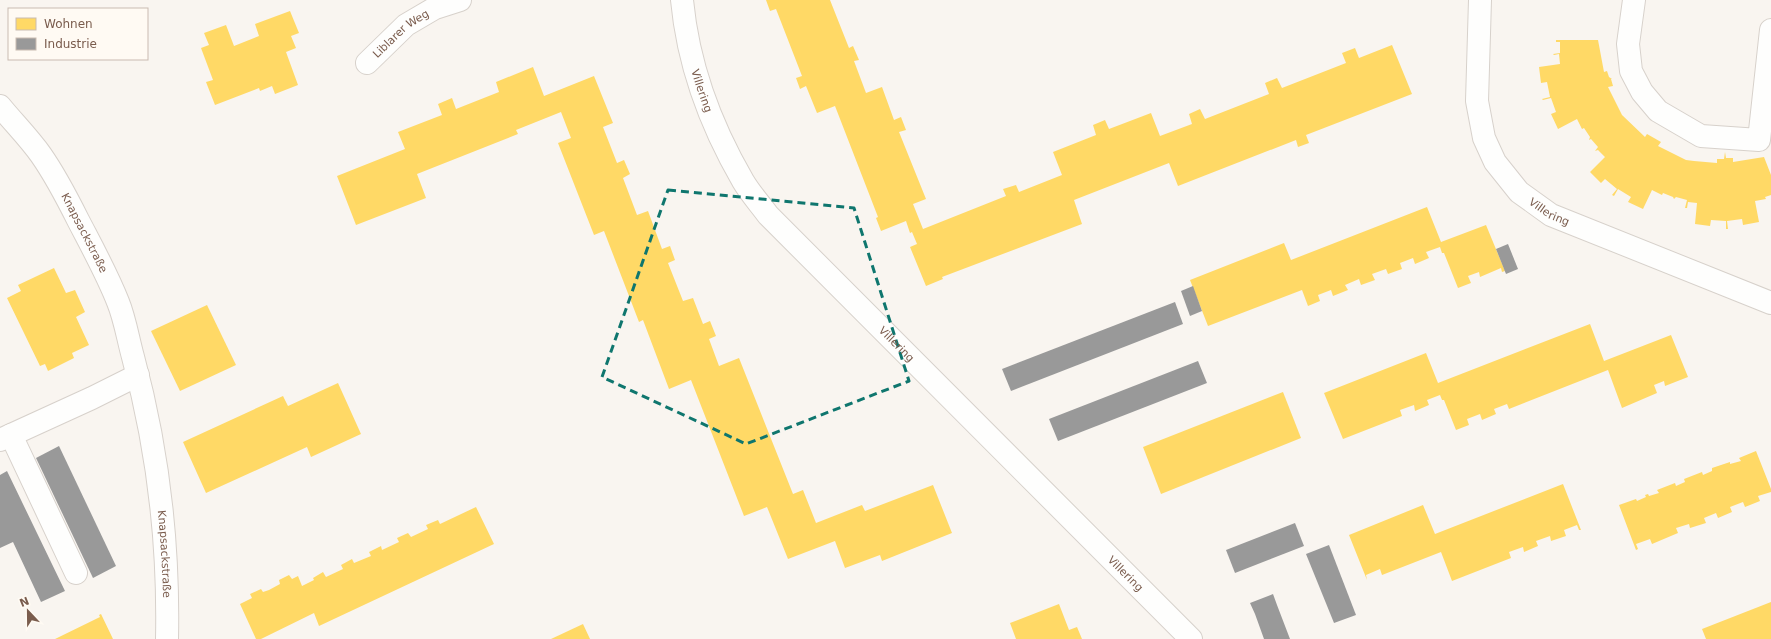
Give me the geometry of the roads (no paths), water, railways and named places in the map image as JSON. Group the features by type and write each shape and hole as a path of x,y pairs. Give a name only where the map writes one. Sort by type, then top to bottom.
{"street":[{"name":"Liblarer Weg","path":"367,63 406,25 435,8 460,0"},
{"name":"Villering","path":"682,0 684,23 700,88 725,147 744,182 768,215 1191,639"},
{"name":"Villering","path":"1480,0 1477,101 1484,138 1495,162 1519,192 1550,215 1771,303"},
{"path":"1634,0 1628,44 1631,71 1642,92 1658,111 1701,136 1759,140 1771,30"},
{"name":"Knapsackstraße","path":"0,106 41,154 62,189 94,250 118,303 138,374 158,477 166,573 167,639"},
{"path":"76,573 6,438 138,374"}]}
